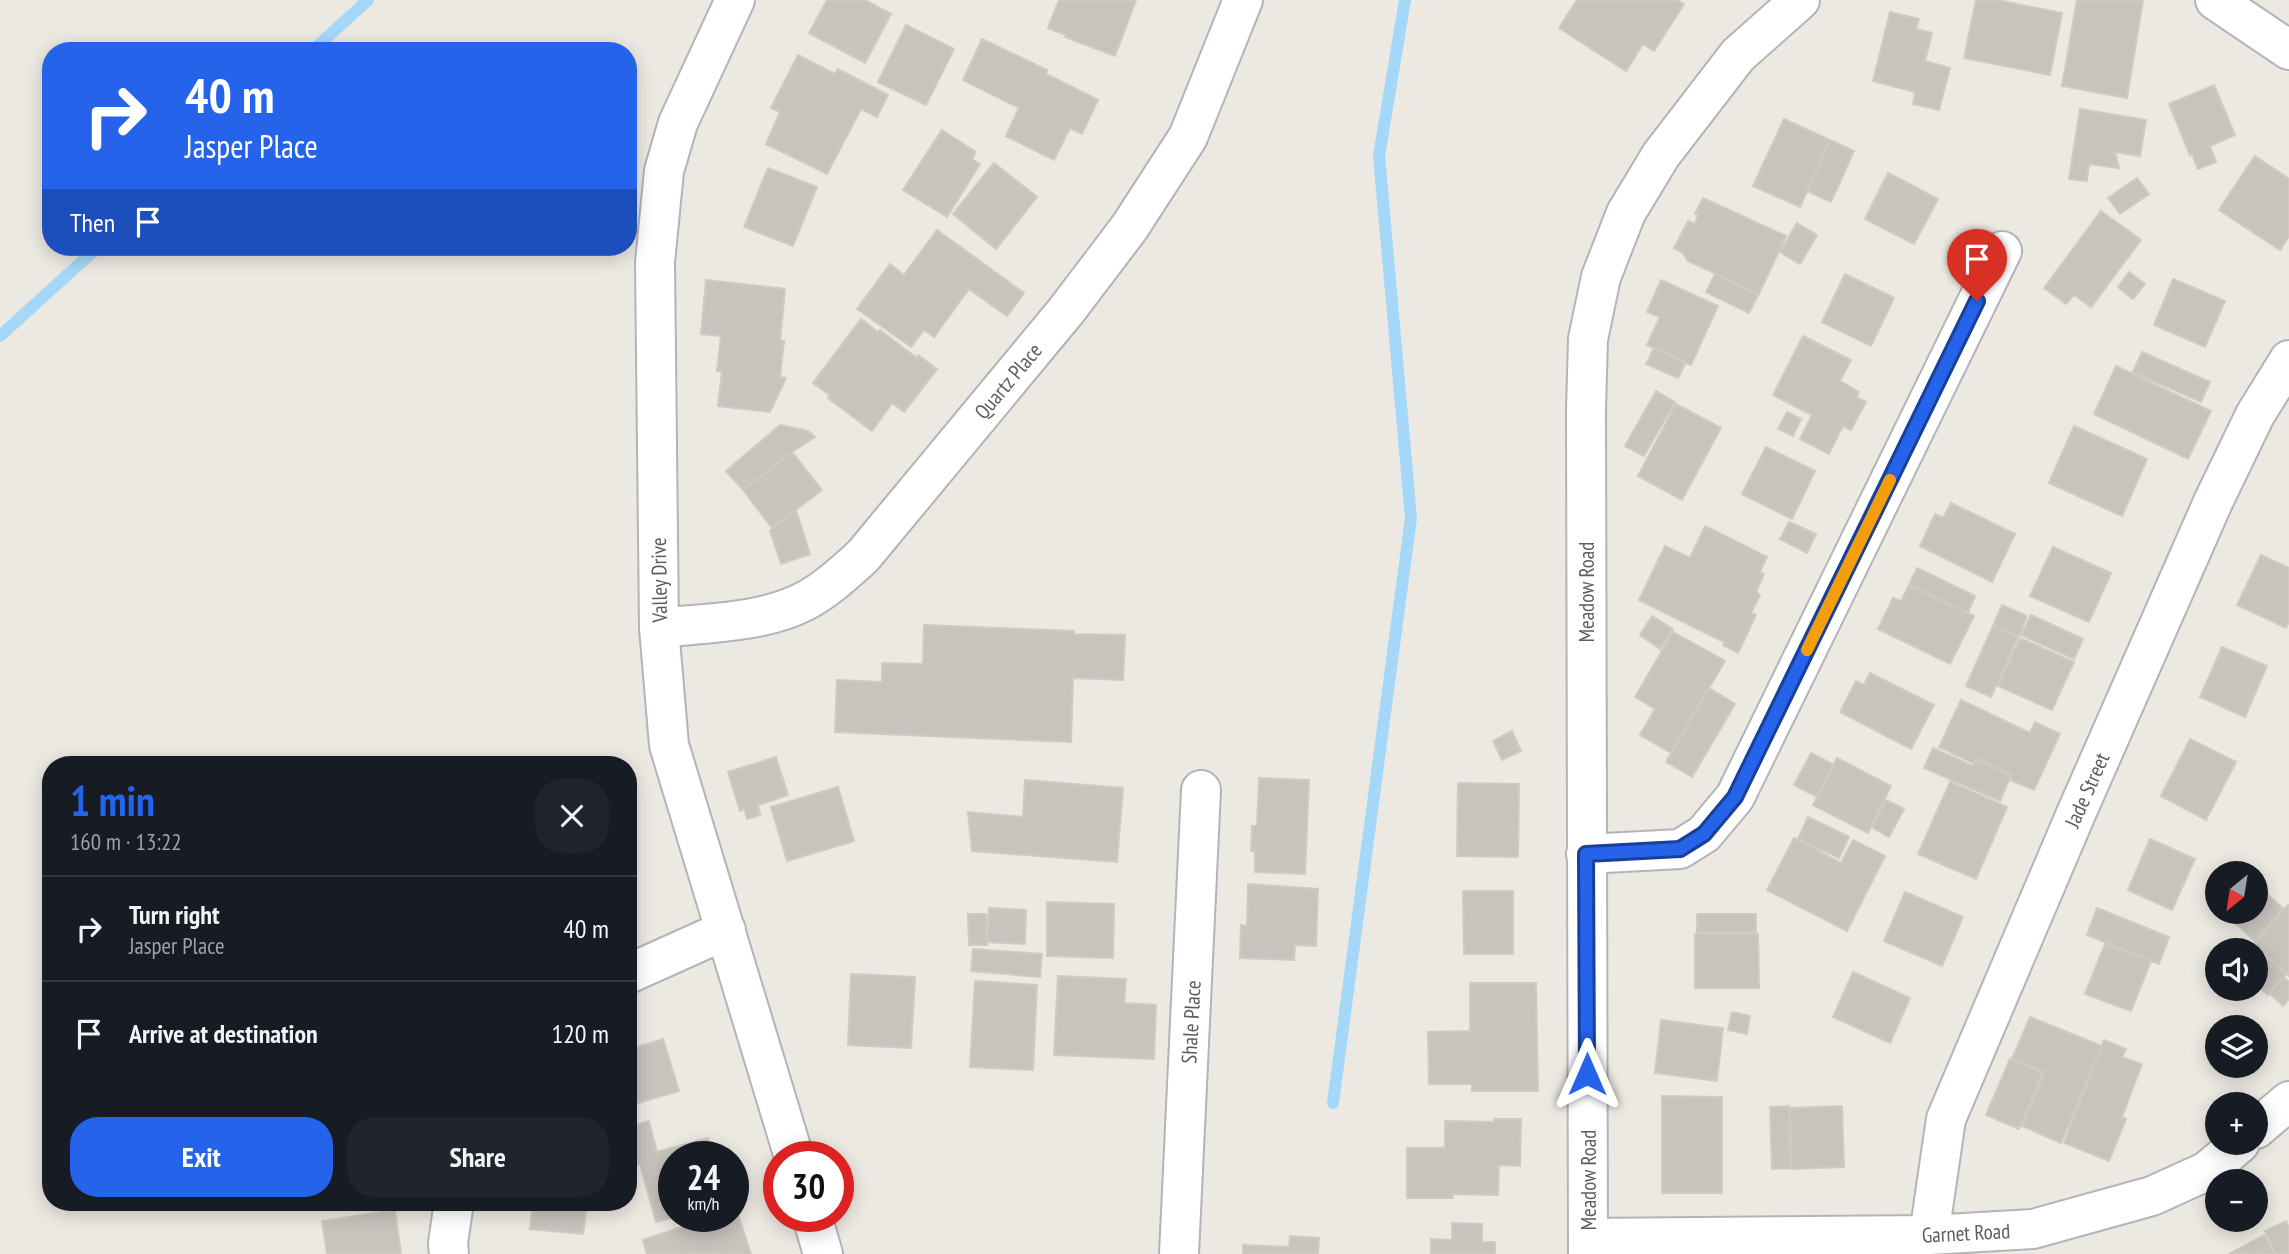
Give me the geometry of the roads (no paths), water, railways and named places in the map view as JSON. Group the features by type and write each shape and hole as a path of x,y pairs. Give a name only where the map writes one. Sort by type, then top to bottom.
{"street":[{"name":"Valley Drive","path":"734,0 678,123 664,171 656,261 659,628 669,745 789,1141"},
{"name":"Quartz Place","path":"659,628 757,617 802,603 836,580 863,556 1066,311 1129,228 1188,137 1243,0"},
{"name":"Meadow Road","path":"1588,1246 1588,339 1601,277 1626,213 1661,155 1738,55 1800,0"},
{"path":"2215,0 2289,51"},
{"path":"1586,854 1680,849 1704,834 1735,797 2002,251"},
{"name":"Jade Street","path":"1929,1236 1947,1119 2075,816 2213,502 2255,415 2289,360"},
{"name":"Shale Place","path":"1179,1254 1201,790"},
{"path":"637,970 726,930"},
{"path":"2268,1119 2289,1101"},
{"name":"Garnet Road","path":"1588,1246 1929,1236 2033,1229 2152,1196 2207,1171 2226,1155"},
{"path":"449,1254 453,1211"},
{"path":"817,1232 823,1254"}],"waterway":[{"path":"322,42 368,0"},
{"path":"1333,1103 1411,518 1379,156 1405,0"},
{"path":"0,336 88,256"}]}
